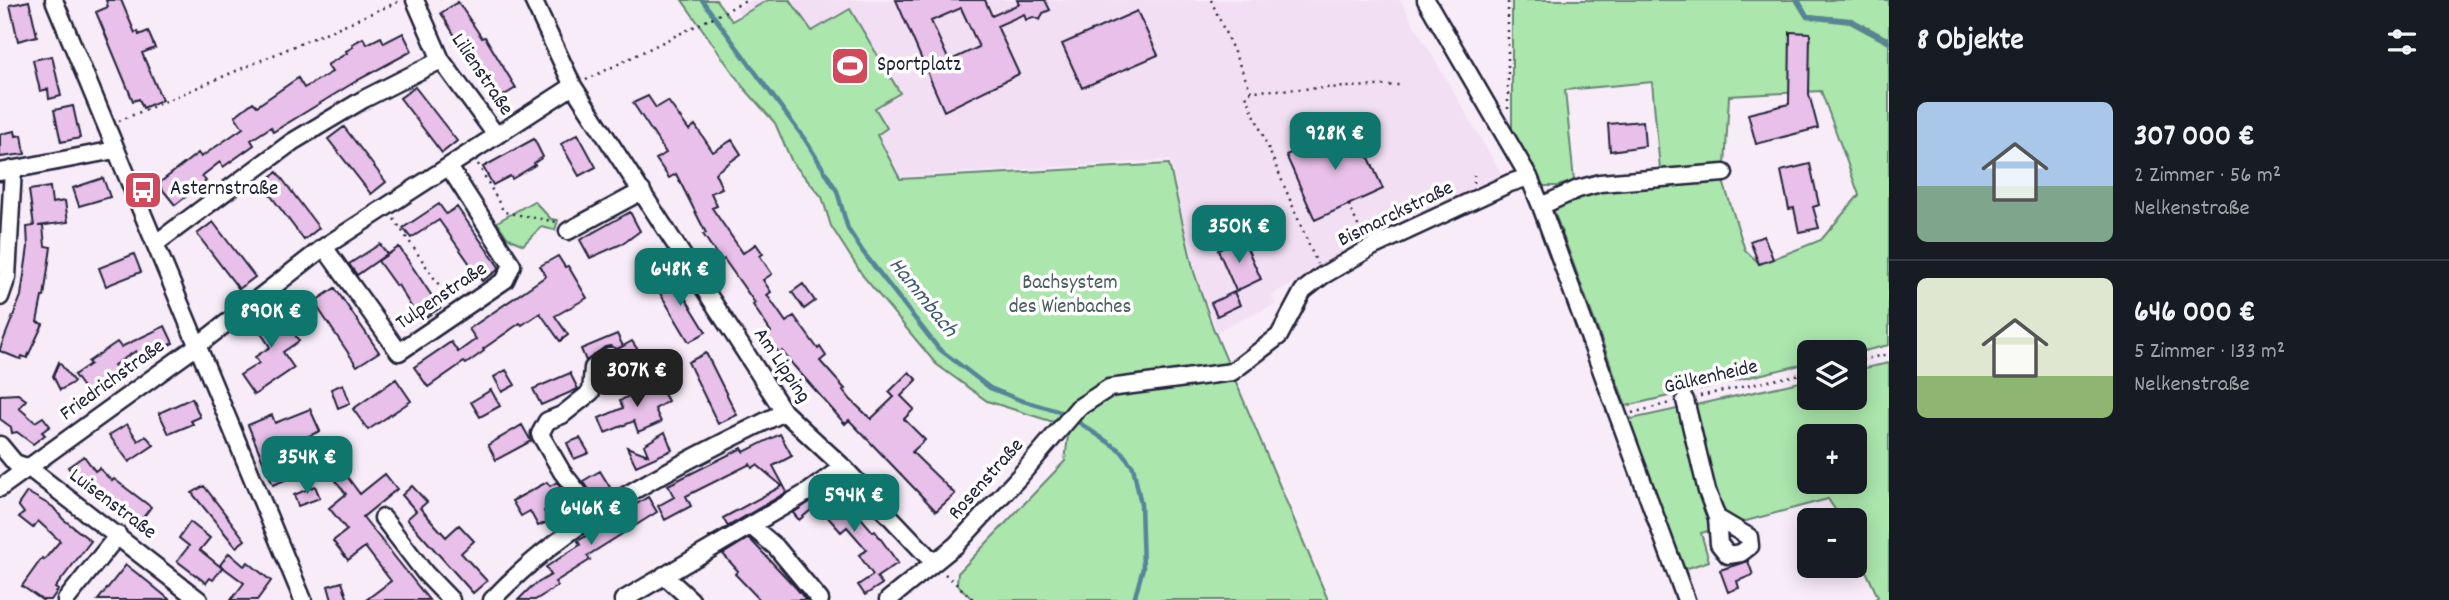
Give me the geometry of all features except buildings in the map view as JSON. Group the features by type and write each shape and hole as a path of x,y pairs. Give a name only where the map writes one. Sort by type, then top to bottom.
{"street":[{"path":"54,0 303,600"},
{"name":"Lilienstraße","path":"415,0 441,60 496,135"},
{"name":"Am Lipping","path":"534,0 573,86 784,412 843,467 933,563"},
{"path":"1426,0 1529,177 1686,600"},
{"path":"155,244 292,142 364,99 441,60"},
{"name":"Friedrichstraße","path":"0,488 197,346 223,335 324,247 573,86"},
{"path":"0,297 7,277 6,171 115,150"},
{"name":"Tulpenstraße","path":"324,247 399,352 505,280 512,265 449,167"},
{"path":"1541,206 1578,188 1600,183 1724,173"},
{"name":"Bismarckstraße","path":"1078,408 1109,388 1232,372 1279,336 1303,291 1322,276 1368,249 1510,183 1529,177"},
{"path":"573,228 642,191"},
{"path":"595,514 562,472 540,434 547,421 562,415 591,392 593,368 610,356"},
{"path":"1685,400 1707,491 1717,517"},
{"name":"Rosenstraße","path":"888,600 965,536 1078,408"},
{"path":"492,600 517,574 595,514 669,469 784,412"},
{"name":"Luisenstraße","path":"0,445 15,463 29,468 199,600"},
{"path":"623,600 808,492 843,467"},
{"path":"383,518 425,573 451,600"},
{"path":"751,526 776,547 820,600"},
{"path":"66,600 118,535"},
{"path":"664,575 691,600"}],"path":[{"path":"106,127 403,0"},
{"path":"573,86 748,0"},
{"path":"1211,0 1251,91"},
{"path":"1506,137 1508,0"},
{"path":"1322,276 1246,95 1251,91 1399,85"},
{"path":"471,151 504,212 573,228"},
{"path":"1349,205 1368,249"},
{"path":"386,207 441,288"},
{"path":"1867,359 1889,354"},
{"name":"Gälkenheide","path":"1619,418 1636,411 1797,375"},
{"path":"933,563 974,600"}],"shaded area":[{"path":"752,0 1400,0 1505,180 1302,285 1300,281 1276,292 1272,297 1276,304 1217,331 1197,276 1170,160 848,180 745,28 737,9"}],"green space":[{"name":"Bachsystem des Wienbaches","path":"682,0 716,0 732,21 768,0 790,0 812,31 850,9 900,93 875,108 887,128 877,135 900,179 1169,164 1194,272 1213,328 1328,600 973,600 957,584 958,573 1065,461 1069,427 987,401 936,364 863,276 831,226 822,197 792,162 775,123 743,87"},
{"path":"1512,0 1795,0 1806,18 1850,23 1889,44 1889,345 1867,350 1867,340 1797,340 1797,366 1626,406 1554,211 1564,200 1576,193 1722,178 1745,250 1760,264 1821,240 1859,195 1821,91 1729,96 1725,167 1660,169 1652,82 1565,90 1574,181 1558,186 1543,186 1512,135"},
{"path":"1799,0 1889,0 1889,39 1852,19 1808,15"},
{"path":"534,201 551,219 558,220 555,230 541,227 523,245 507,237 497,222"},
{"path":"1889,363 1889,600 1874,600 1878,597 1867,573 1867,508 1834,508 1828,499 1701,533 1709,561 1685,569 1696,600 1692,600 1628,421 1797,383 1797,410 1867,410 1867,368"}],"waterway":[{"name":"Hammbach","path":"702,0 806,141 837,191 848,229 863,252 938,348 990,388 1067,414"},
{"path":"1798,0 1807,16 1852,21 1889,42"},
{"name":"Hammbach","path":"1074,419 1121,451 1133,467 1141,504 1143,568 1134,600"}],"place":[{"name":"Sportplatz","path":"850,66"},
{"name":"Asternstraße","path":"143,190"}]}
